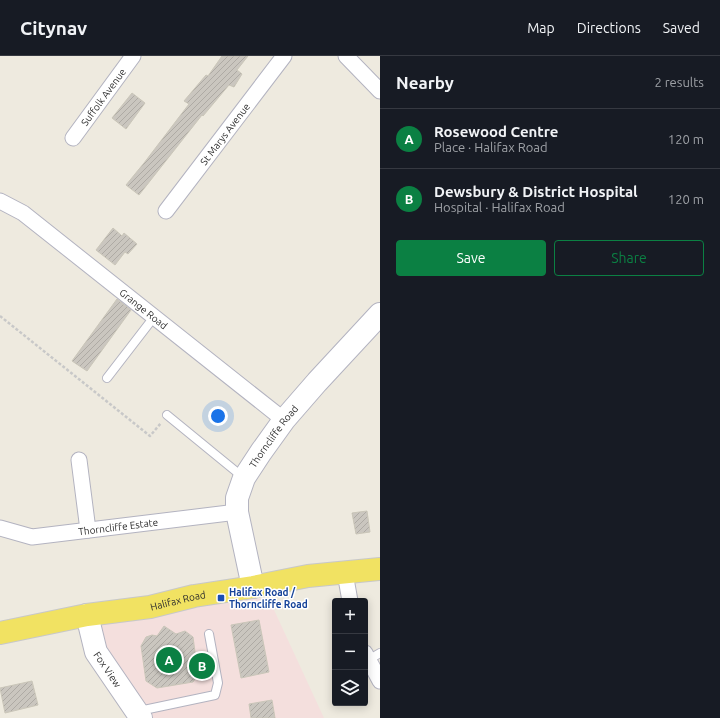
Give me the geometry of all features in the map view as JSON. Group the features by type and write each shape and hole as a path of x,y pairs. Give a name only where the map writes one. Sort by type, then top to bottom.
{"main road":[{"name":"Halifax Road","path":"0,632 87,615 150,607 194,596 254,587 308,576 380,569"}],"street":[{"name":"Suffolk Avenue","path":"73,138 133,56"},
{"name":"St Marys Avenue","path":"166,211 284,56"},
{"path":"346,56 380,91"},
{"name":"Grange Road","path":"0,201 23,213 284,420"},
{"name":"Thorncliffe Road","path":"254,587 237,512 237,498 244,478 284,420 380,314"},
{"path":"79,460 88,530"},
{"name":"Thorncliffe Estate","path":"0,528 32,537 237,512"},
{"path":"345,573 349,598"},
{"name":"Fox View","path":"87,615 96,652 139,715"},
{"path":"371,655 380,681"}],"lane":[{"path":"107,378 154,316"},
{"path":"168,415 244,478"},
{"path":"139,715 215,695 218,683 209,634"}],"path":[{"path":"0,316 150,436 168,415"}],"shaded area":[{"path":"194,596 269,599 324,718 141,718 87,615"}],"building":[{"path":"222,56 248,56 237,70 242,74 234,87 229,85 203,116 202,115 139,195 126,185 189,104 184,101 206,75 208,76"},
{"path":"132,93 145,103 126,129 112,118"},
{"path":"113,228 122,236 124,233 137,244 128,254 125,252 115,265 96,250"},
{"path":"117,299 131,310 87,371 72,361"},
{"path":"367,511 370,532 356,534 352,513"},
{"path":"259,620 269,672 241,678 231,625"},
{"path":"164,626 176,634 185,631 193,637 198,674 193,682 157,688 146,681 141,646 146,637 152,635 157,636"},
{"path":"32,681 38,705 5,713 0,688"},
{"path":"272,700 275,718 251,718 249,704"}],"place":[{"name":"Halifax Road / Thorncliffe Road","path":"221,598"},
{"name":"Rosewood Centre","path":"169,660"},
{"name":"Dewsbury & District Hospital","path":"202,666"}]}
